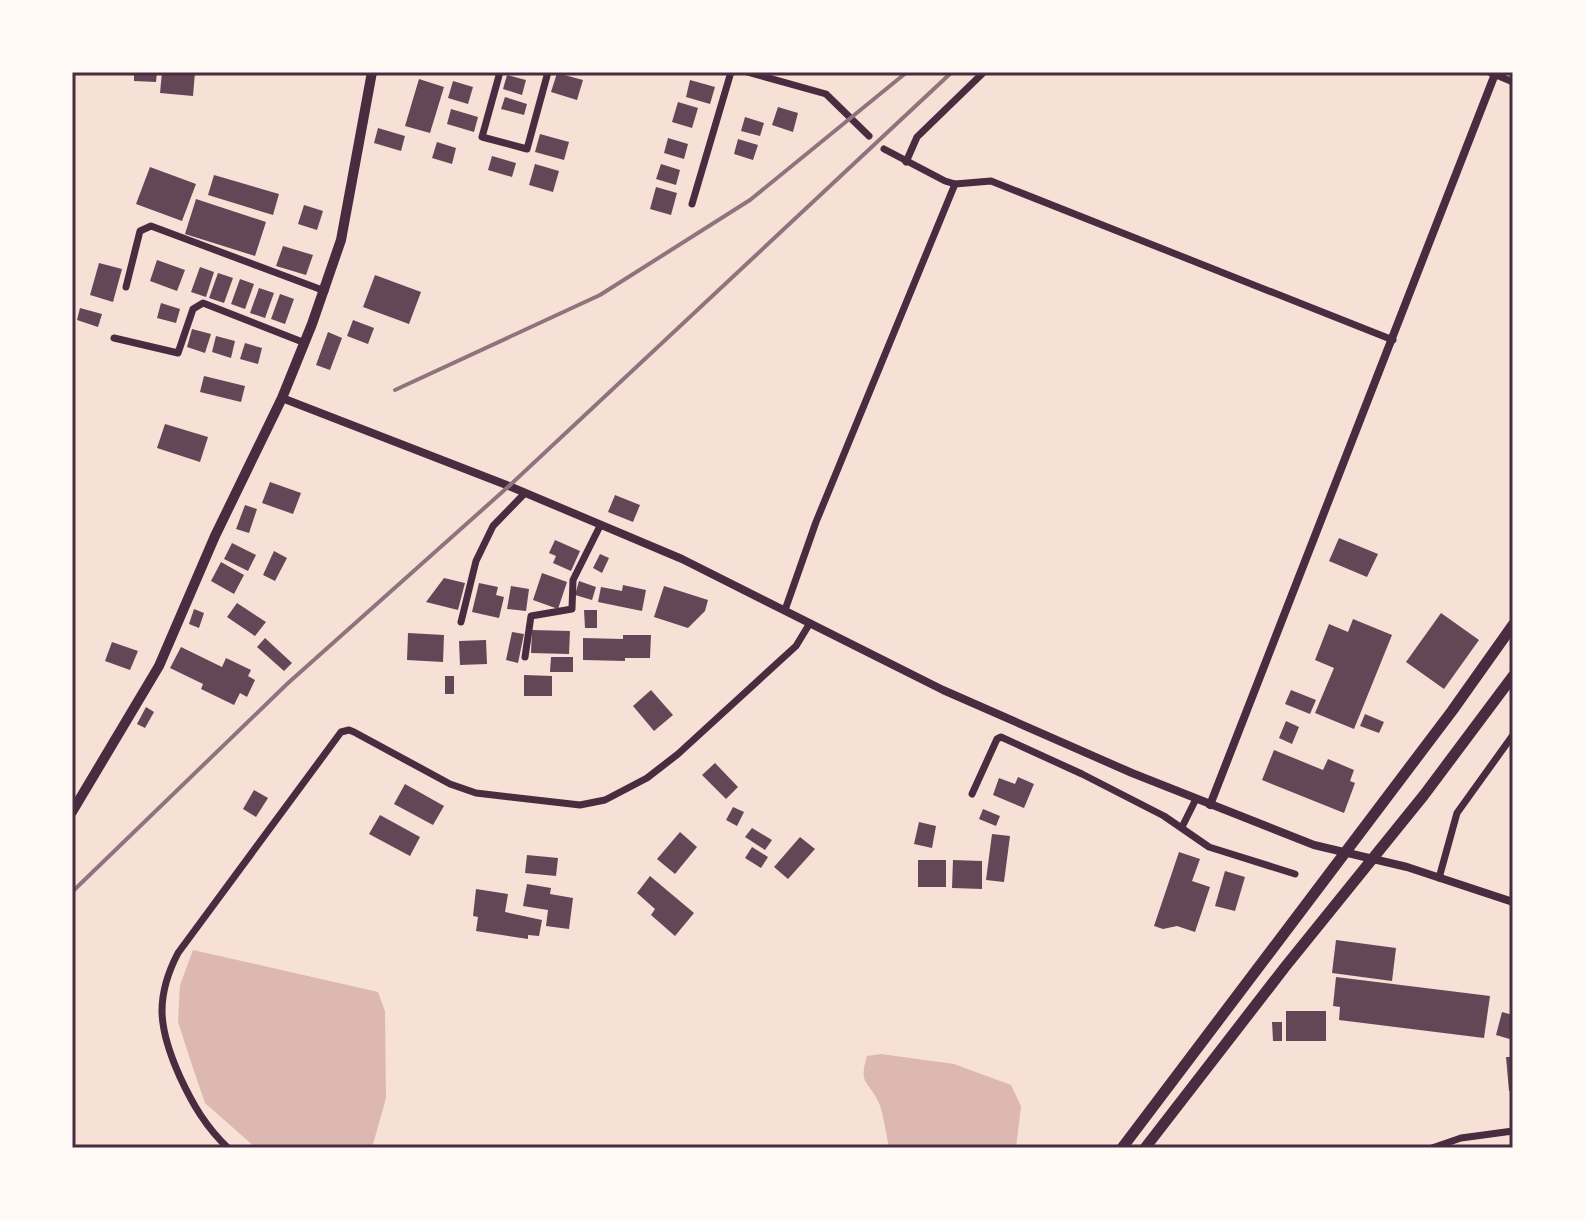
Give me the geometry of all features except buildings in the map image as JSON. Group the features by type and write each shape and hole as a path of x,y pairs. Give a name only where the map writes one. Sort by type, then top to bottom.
{"highway":[{"path":"1122,1148 1513,625"},
{"path":"1145,1148 1370,859 1424,795 1513,676"}],"main road":[{"path":"72,812 159,666 215,536 305,343 341,240 372,72"}],"street":[{"path":"500,72 482,137 527,149 548,72"},
{"path":"692,204 731,72"},
{"path":"747,72 826,94 869,136"},
{"path":"784,82 788,72"},
{"path":"906,162 917,137 984,72"},
{"path":"1210,805 1393,340 1493,73 1513,82"},
{"path":"884,149 955,184 991,181 1393,340"},
{"path":"785,610 838,468 955,184"},
{"path":"126,287 140,231 151,226 325,291"},
{"path":"114,338 178,353 193,309 203,303 305,343"},
{"path":"282,398 525,493 682,559 943,690 1210,805 1314,845 1407,867 1513,902"},
{"path":"461,622 476,561 493,526 525,493"},
{"path":"525,657 531,616 572,609 573,580 600,526"},
{"path":"228,1148 204,1122 170,1054 162,1026 163,990 178,953 341,732 354,732 450,784 476,793 580,805 605,800 647,778 678,754 796,646 810,623"},
{"path":"1439,878 1457,813 1513,735"},
{"path":"972,794 997,739 1001,737 1082,774 1182,827 1209,847 1295,874"},
{"path":"1182,827 1196,799"},
{"path":"1432,1148 1461,1138 1513,1131"}],"shaded area":[{"path":"193,950 378,992 385,1011 386,1098 372,1148 256,1148 205,1103 178,1022 180,985"},
{"path":"881,1054 954,1064 1011,1085 1021,1106 1016,1148 889,1148 881,1108 864,1078 867,1056"}],"railway":[{"path":"395,390 600,295 750,200 907,72"},
{"path":"72,892 287,684 509,486 952,72"}]}
